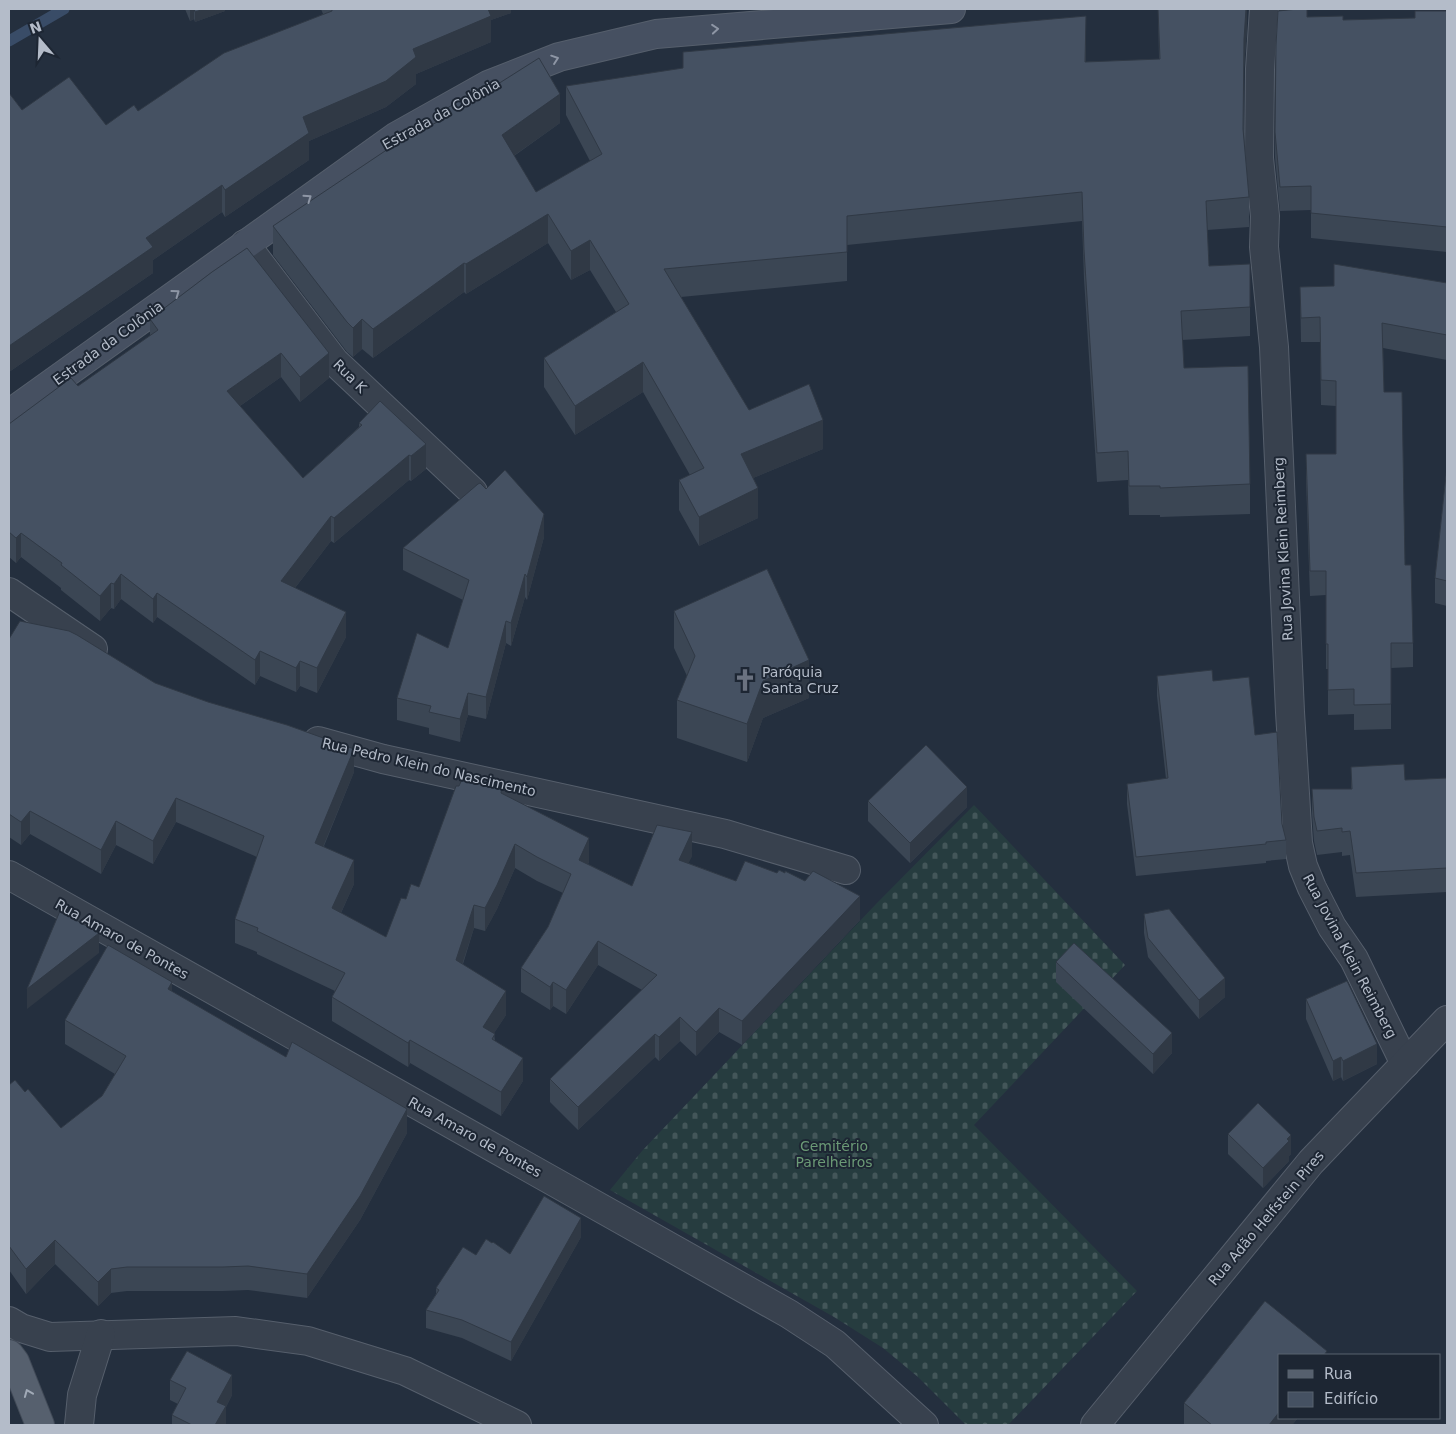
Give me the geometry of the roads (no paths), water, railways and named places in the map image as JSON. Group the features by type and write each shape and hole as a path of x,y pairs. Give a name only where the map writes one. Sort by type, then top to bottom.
{"main road":[{"name":"Estrada da Colônia","path":"9,414 397,136 488,85 559,57 656,34 951,9"},
{"path":"11,1360 40,1425"}],"street":[{"name":"Rua Jovina Klein Reimberg","path":"1264,9 1260,69 1259,158 1264,216 1264,246 1274,347 1290,712 1298,843 1303,866 1312,888 1332,928 1354,959 1405,1064"},
{"name":"Rua K","path":"245,244 335,362 473,492"},
{"path":"9,592 70,635 114,662"},
{"name":"Rua Pedro Klein do Nascimento","path":"298,735 383,759 725,834 846,870"},
{"name":"Rua Amaro de Pontes","path":"9,875 789,1314 835,1344 924,1425"},
{"name":"Rua Adão Helfstein Pires","path":"1095,1425 1311,1162 1447,1020"},
{"path":"9,1321 21,1328 50,1337 236,1331 308,1341 405,1371 517,1425"},
{"path":"79,1425 82,1395 101,1334"},
{"path":"11,1360 50,1337"}],"waterway":[{"path":"9,41 64,9"}],"place":[{"name":"Paróquia Santa Cruz","path":"745,680"}],"park label":[{"name":"Cemitério Parelheiros","path":"834,1154"}]}
